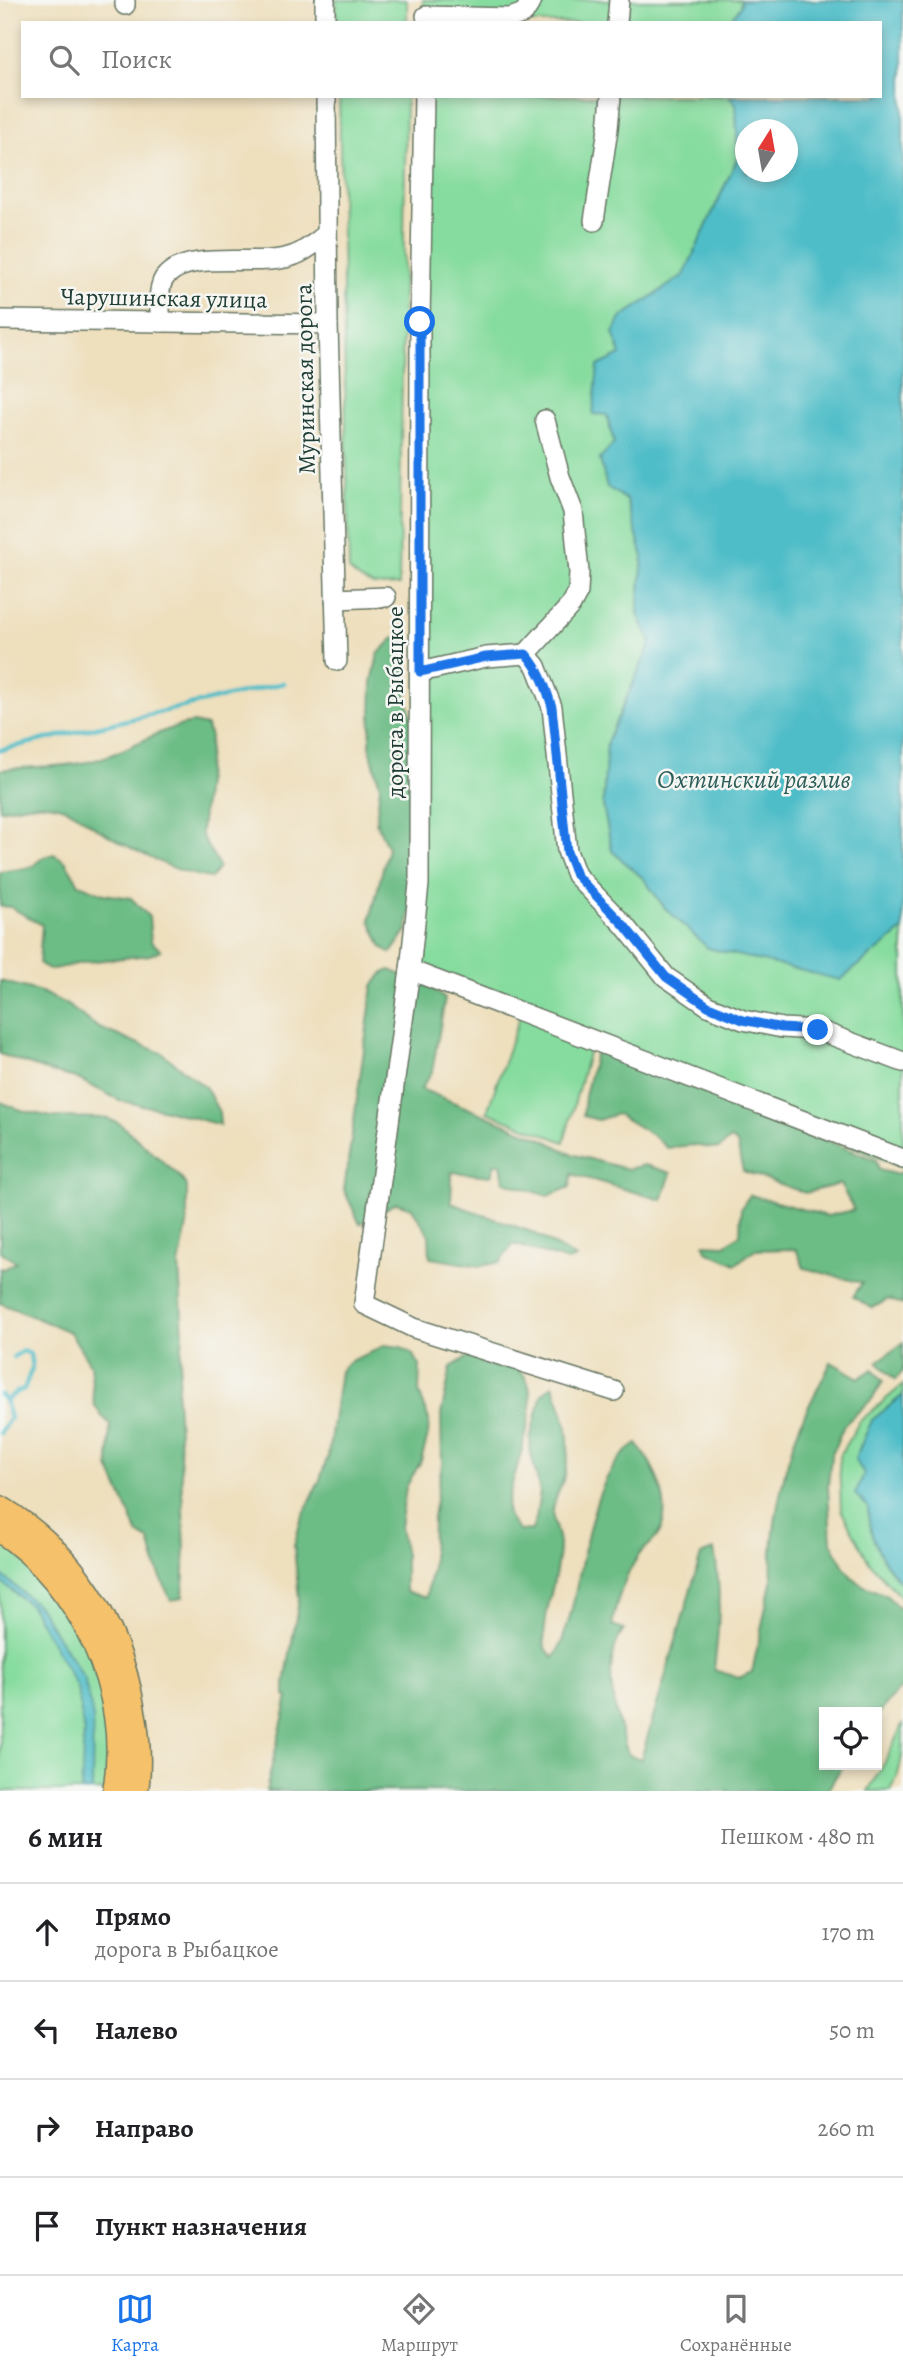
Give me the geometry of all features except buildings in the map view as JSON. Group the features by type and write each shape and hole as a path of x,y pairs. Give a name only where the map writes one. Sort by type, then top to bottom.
{"main road":[{"path":"0,1508 21,1521 61,1557 85,1588 112,1632 127,1675 138,1736 136,1791"},
{"path":"0,1530 36,1558 66,1592 92,1634 107,1675 117,1729 118,1775 115,1791"}],"street":[{"path":"325,0 326,21"},
{"path":"425,13 510,18 524,13 532,0"},
{"path":"617,21 619,0"},
{"name":"Муринская дорога","path":"326,98 328,324 337,661"},
{"name":"дорога в Рыбацкое","path":"424,98 420,322 419,884 410,970 364,1304 414,1328 614,1391"},
{"path":"594,221 611,98"},
{"path":"160,322 160,290 166,275 187,263 267,260 294,256 327,234"},
{"name":"Чарушинская улица","path":"0,320 328,324"},
{"path":"420,672 486,657 526,654 571,605 578,592 579,572 573,511 560,477 545,420"},
{"path":"335,599 386,597"},
{"path":"526,654 546,685 552,707 567,852 576,875 624,925 666,977 708,1006 743,1020 782,1028 818,1030 903,1062"},
{"path":"410,970 903,1159"}],"green space":[{"path":"336,0 407,0 407,21 337,21"},
{"path":"423,0 741,0 740,7 730,21 423,21"},
{"path":"339,98 406,98 399,585 372,585 349,570"},
{"path":"423,98 731,98 736,104 735,164 684,275 622,317 621,355 598,366 614,443 600,459 607,487 627,500 643,557 638,613 651,643 607,742 603,805 612,851 644,879 665,908 840,980 903,930 903,1168 593,1035 564,1142 487,1112 522,1010 415,965"},
{"path":"395,637 409,641 405,667 407,699 414,728 414,884 407,930 391,953 382,947 370,920 388,848 376,822 380,786 370,749 372,682 378,654"},
{"path":"193,723 207,726 210,738 201,833 219,868 211,878 184,872 154,860 64,808 40,804 0,810 0,770 92,761 166,730"},
{"path":"54,854 65,861 79,884 104,894 131,898 149,917 151,942 161,950 150,955 86,962 49,970 39,963 42,925 10,907 0,906 0,872 32,867 42,858"},
{"path":"390,970 431,987 445,999 432,1072 421,1089 545,1140 571,1154 627,1169 645,1165 671,1173 662,1200 572,1174 570,1187 548,1196 504,1182 501,1163 495,1164 491,1176 452,1172 451,1203 534,1233 576,1258 568,1261 513,1244 500,1262 480,1266 430,1258 429,1235 412,1208 396,1203 360,1224 344,1190 373,986 382,974"},
{"path":"0,981 41,992 66,1004 99,1028 162,1053 206,1088 219,1112 220,1125 121,1101 76,1078 0,1054"},
{"path":"596,1050 876,1160 879,1170 895,1174 903,1172 903,1305 889,1299 872,1308 853,1297 862,1283 804,1268 796,1249 754,1250 736,1264 706,1251 704,1244 725,1245 740,1234 741,1208 750,1195 827,1216 854,1210 840,1184 805,1193 743,1171 737,1143 730,1139 719,1149 691,1145 667,1148 654,1136 617,1114 598,1120 583,1116"},
{"path":"0,1102 52,1117 106,1118 119,1123 187,1186 187,1225 179,1265 183,1334 177,1398 185,1547 183,1597 171,1601 156,1566 149,1540 138,1534 109,1467 110,1424 94,1404 90,1364 70,1332 0,1303 0,1268 4,1269 16,1262 0,1251"},
{"path":"903,1343 903,1371 895,1380 877,1362"},
{"path":"384,1345 401,1347 412,1354 420,1365 419,1392 429,1420 428,1435 421,1461 406,1487 400,1527 405,1556 405,1591 426,1598 432,1567 433,1517 442,1464 441,1415 451,1367 470,1356 489,1365 516,1369 526,1379 530,1394 530,1413 507,1508 509,1518 519,1531 532,1530 536,1518 540,1491 530,1449 531,1435 542,1394 553,1385 565,1418 568,1439 565,1474 553,1510 559,1547 544,1635 545,1648 554,1658 565,1634 594,1512 604,1484 618,1461 637,1444 644,1453 661,1487 664,1500 663,1524 656,1538 634,1563 618,1598 612,1626 624,1630 612,1658 611,1674 615,1708 628,1754 641,1759 701,1555 714,1550 717,1565 719,1610 714,1670 739,1678 752,1672 772,1578 773,1542 779,1500 788,1460 800,1425 831,1362 859,1378 873,1369 883,1381 873,1398 844,1425 831,1456 828,1486 831,1542 851,1576 862,1585 886,1595 903,1612 903,1685 882,1710 882,1707 819,1707 819,1770 840,1770 827,1791 266,1791 288,1697 285,1696 285,1683 299,1600 294,1546 301,1520 328,1456 340,1371 355,1359"},
{"path":"903,1385 903,1395 872,1420 864,1474 856,1494 868,1507 870,1528 878,1549 889,1569 903,1585 903,1600 869,1562 841,1510 839,1456 860,1421"},
{"path":"0,1538 52,1587 91,1652 109,1724 109,1791 0,1791"},
{"path":"903,1723 900,1766 891,1791 868,1791"}],"water":[{"name":"Охтинский разлив","path":"741,0 903,0 903,930 840,980 708,948 665,908 644,879 612,851 603,805 607,742 651,643 638,614 643,557 627,500 607,487 600,459 614,443 607,415 593,414 598,366 621,355 613,333 622,317 684,275 735,164 735,182 798,182 798,119 737,119 736,104 731,98 882,98 882,21 730,21 740,7"},
{"path":"903,1395 903,1585 878,1549 870,1528 868,1507 855,1494 864,1474 855,1459 872,1420"},
{"path":"0,1573 39,1607 84,1678 93,1718 92,1791 81,1791 84,1731 77,1687 31,1606 0,1581"}],"waterway":[{"path":"0,750 284,683"},
{"path":"5,1401 24,1389 32,1368 30,1354 23,1351 13,1357"},
{"path":"0,1395 5,1401 10,1418 0,1433"}],"route":[{"path":"420,322 420,672 486,657 526,654 546,685 552,707 567,852 576,875 624,925 666,977 708,1006 743,1020 782,1028 818,1030"}]}
